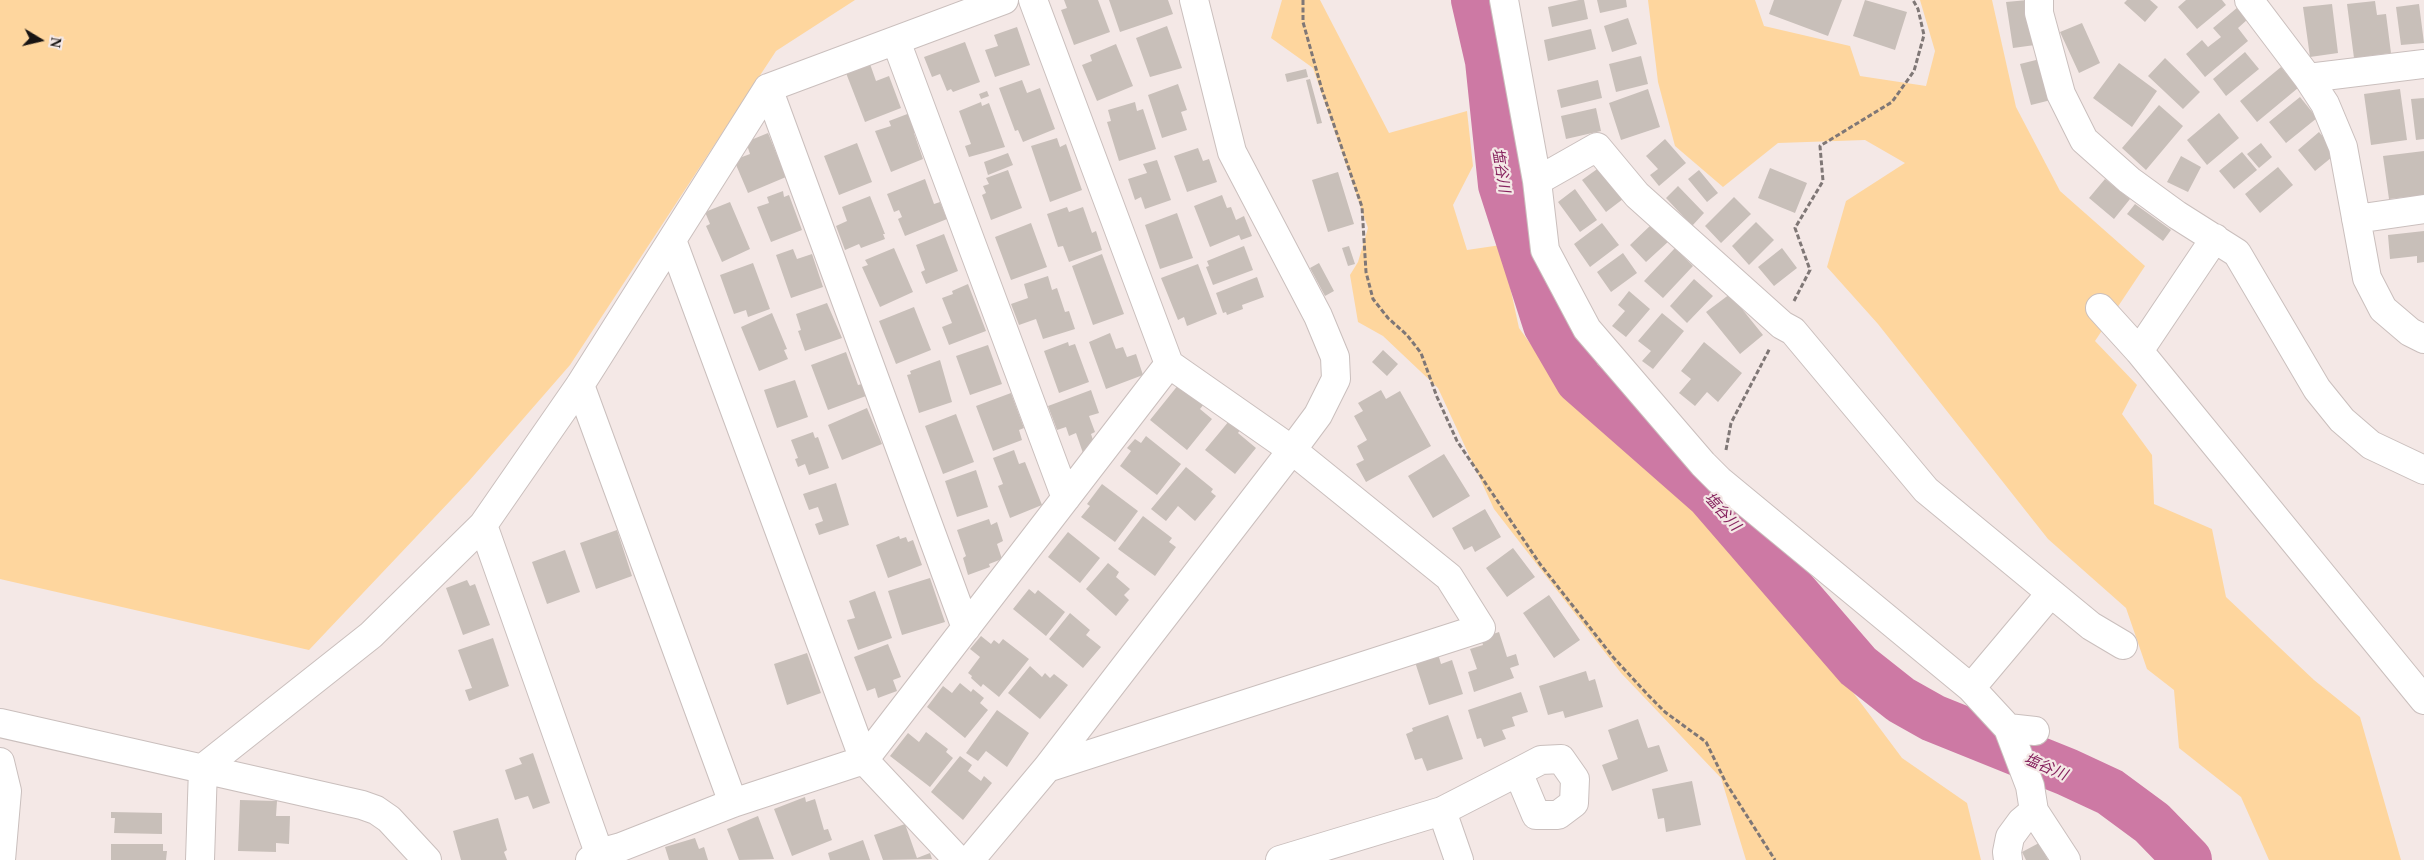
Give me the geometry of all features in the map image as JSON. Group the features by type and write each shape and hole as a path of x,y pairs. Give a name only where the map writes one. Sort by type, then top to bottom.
{"street":[{"path":"200,860 203,768 371,635 483,525 580,385 768,88 1004,0"},
{"path":"1033,0 1169,364 1292,450 1448,577 1481,628 1047,768"},
{"path":"970,860 1047,768 1318,416 1336,379 1335,357 1318,316 1232,152 1194,0"},
{"path":"2039,0 2039,14 2061,94 2084,140 2129,180 2237,253 2317,389 2342,420 2371,445 2424,470"},
{"path":"2249,0 2308,78 2325,104 2342,147 2367,278 2384,309 2410,332 2424,339"},
{"path":"1511,2 1545,250 1587,328 1703,464 1719,480 1971,688 2008,728 2030,786 2034,811 2066,860"},
{"path":"896,41 1066,498"},
{"path":"2308,78 2424,64"},
{"path":"768,88 966,628"},
{"path":"1537,181 1597,147 1637,195 1782,325 1793,331 1926,490 2050,594 2091,626 2123,645"},
{"path":"2356,219 2424,209"},
{"path":"2139,351 2215,238"},
{"path":"672,240 864,760 958,860"},
{"path":"2100,308 2139,351 2424,700"},
{"path":"483,525 595,858 733,802 864,760 1169,364"},
{"path":"580,385 733,802"},
{"path":"1971,688 2050,594"},
{"path":"0,723 203,768 376,810 398,827 427,860"},
{"path":"2008,728 2035,731"},
{"path":"0,762 7,791 1,860"},
{"path":"1280,860 1442,811 1518,772"},
{"path":"1442,811 1459,860"},
{"path":"2008,860 2007,852 2010,836 2020,822 2034,811"}],"path":[{"path":"1303,0 1303,22 1322,90 1362,207 1366,272 1373,300 1388,318 1407,335 1421,353 1433,388 1457,441 1540,564 1613,657 1648,695 1665,712 1706,742 1726,783 1775,860"},
{"path":"1719,480 1732,423 1810,270 1795,228 1823,181 1820,146 1892,102 1914,71 1924,35 1918,9 1913,0"}],"shaded area":[{"path":"0,0 855,0 776,51 570,365 469,481 309,650 0,579"},
{"path":"1282,0 1320,0 1389,133 1467,111 1473,166 1453,205 1467,250 1501,245 1519,328 1569,397 1629,440 1725,534 1828,659 1902,758 1967,803 1981,860 1746,860 1721,778 1621,673 1494,509 1438,388 1383,336 1358,322 1350,275 1358,262 1368,228 1313,68 1271,38"},
{"path":"1648,0 1755,0 1764,26 1850,46 1860,76 1926,86 1935,51 1920,0 1992,0 2016,107 2060,191 2145,266 2095,341 2137,385 2122,414 2152,455 2154,504 2212,529 2226,597 2314,680 2360,717 2401,860 2269,860 2241,797 2179,748 2174,690 2147,669 2126,608 2048,539 1878,324 1827,267 1846,201 1905,163 1865,140 1778,143 1723,187 1675,146 1658,82"}],"building":[{"path":"1064,0 1098,0 1110,32 1074,45 1061,10 1067,8"},
{"path":"1109,0 1168,0 1173,14 1120,32"},
{"path":"1584,0 1588,19 1552,27 1548,7"},
{"path":"1597,0 1626,0 1627,7 1600,13"},
{"path":"1774,0 1842,0 1828,36 1769,14"},
{"path":"1865,0 1907,12 1895,50 1853,36"},
{"path":"2028,0 2035,45 2013,48 2006,2"},
{"path":"2127,0 2150,0 2158,7 2145,22 2124,3"},
{"path":"2186,0 2222,0 2226,5 2197,29 2178,7"},
{"path":"2375,1 2377,15 2386,14 2391,53 2354,58 2347,4"},
{"path":"2332,4 2338,53 2310,57 2303,7"},
{"path":"2419,4 2424,43 2401,45 2396,7"},
{"path":"2238,7 2248,19 2238,28 2248,41 2205,77 2186,54 2202,40 2208,47 2221,37 2213,28"},
{"path":"1628,18 1637,44 1612,52 1604,26"},
{"path":"2082,23 2100,63 2079,73 2060,32"},
{"path":"1167,26 1182,68 1150,77 1136,38"},
{"path":"1017,27 1030,65 995,77 985,50 998,46 994,35"},
{"path":"1591,29 1596,49 1548,61 1544,40"},
{"path":"965,42 980,82 953,92 951,89 947,91 940,74 932,77 924,57"},
{"path":"1116,44 1133,86 1097,101 1082,65 1092,61 1090,55"},
{"path":"2245,52 2259,69 2226,96 2213,79"},
{"path":"1641,56 1648,84 1616,92 1609,64"},
{"path":"2165,58 2200,92 2183,109 2148,76"},
{"path":"2040,59 2051,100 2031,105 2020,64"},
{"path":"2119,63 2157,91 2132,127 2093,98"},
{"path":"870,64 876,81 889,76 901,108 865,122 846,73"},
{"path":"2281,67 2298,88 2257,122 2240,101"},
{"path":"1306,69 1308,77 1287,82 1285,74"},
{"path":"1310,79 1322,123 1317,124 1306,80"},
{"path":"1022,80 1027,93 1040,88 1055,129 1023,142 1018,130 1015,131 999,88"},
{"path":"1598,80 1602,98 1561,108 1557,90"},
{"path":"1178,84 1187,110 1181,112 1187,130 1162,138 1148,95"},
{"path":"1648,89 1660,127 1621,140 1609,103"},
{"path":"2400,89 2407,140 2371,145 2364,94"},
{"path":"987,91 989,96 981,99 979,94"},
{"path":"2300,97 2317,118 2286,143 2269,122"},
{"path":"2424,98 2424,139 2416,140 2411,99"},
{"path":"981,102 982,106 989,103 1005,147 969,157 965,146 971,144 959,111"},
{"path":"1135,102 1137,111 1143,109 1156,149 1119,161 1107,122 1111,121 1108,110"},
{"path":"2159,105 2183,126 2146,170 2122,148"},
{"path":"1596,108 1601,131 1566,139 1561,116"},
{"path":"910,113 917,132 914,133 923,159 891,172 875,131 891,126 889,121"},
{"path":"2219,113 2239,138 2207,165 2187,140"},
{"path":"2319,132 2337,153 2315,171 2298,150"},
{"path":"768,133 786,177 748,193 734,160 750,154 746,142"},
{"path":"1057,138 1060,147 1066,144 1082,190 1050,202 1031,146"},
{"path":"1665,139 1686,163 1659,186 1650,175 1658,169 1646,156"},
{"path":"857,143 872,182 839,195 824,156"},
{"path":"2261,143 2272,157 2259,168 2247,154"},
{"path":"1198,148 1203,161 1209,159 1217,182 1187,192 1174,156"},
{"path":"2424,151 2424,195 2389,199 2383,156"},
{"path":"2242,152 2257,170 2234,189 2219,171"},
{"path":"1008,153 1013,165 988,175 984,162"},
{"path":"2181,156 2201,167 2188,192 2167,182"},
{"path":"1157,160 1171,200 1145,209 1141,197 1135,200 1128,179 1147,173 1143,164"},
{"path":"1600,167 1623,199 1606,212 1582,180"},
{"path":"2278,167 2293,185 2260,213 2245,194"},
{"path":"1770,168 1807,183 1795,213 1758,198"},
{"path":"1008,170 1022,208 991,220 982,195 986,193 983,186 989,184 986,178"},
{"path":"1699,170 1718,193 1707,202 1688,179"},
{"path":"1338,172 1354,224 1328,232 1312,180"},
{"path":"925,179 934,204 940,202 947,219 905,236 898,219 902,217 899,210 894,212 887,194"},
{"path":"2105,179 2130,199 2114,219 2089,198"},
{"path":"1678,186 1704,213 1692,226 1666,198"},
{"path":"1575,189 1597,220 1580,232 1558,202"},
{"path":"783,191 784,197 789,195 802,230 771,242 757,207 769,203 767,197"},
{"path":"1222,195 1227,208 1231,207 1236,220 1244,216 1252,236 1241,240 1239,235 1210,247 1194,206"},
{"path":"870,196 885,234 883,234 885,239 861,248 859,244 845,250 836,226 847,221 842,207"},
{"path":"1734,197 1751,214 1721,243 1705,226"},
{"path":"730,202 750,249 722,262 706,226 710,224 705,212"},
{"path":"2135,204 2171,230 2163,241 2127,214"},
{"path":"1067,207 1069,212 1083,207 1092,233 1096,231 1102,250 1069,262 1063,246 1058,247 1047,214"},
{"path":"1177,213 1193,258 1160,269 1145,225"},
{"path":"1756,222 1774,240 1749,265 1732,246"},
{"path":"1031,223 1047,267 1011,280 995,237"},
{"path":"1602,223 1619,245 1590,267 1574,244"},
{"path":"1653,223 1669,241 1646,262 1630,245"},
{"path":"2424,231 2424,262 2417,263 2417,256 2390,259 2388,235"},
{"path":"944,234 958,271 926,284 921,272 925,270 916,245"},
{"path":"1244,246 1253,270 1213,285 1206,267 1209,266 1207,261"},
{"path":"1349,246 1355,264 1348,266 1342,248"},
{"path":"894,248 913,292 880,307 862,267 868,265 865,260"},
{"path":"1675,248 1693,266 1663,298 1644,281"},
{"path":"1782,248 1797,268 1774,286 1758,267"},
{"path":"793,249 797,259 812,254 823,287 791,298 776,255"},
{"path":"1623,253 1637,273 1611,292 1597,272"},
{"path":"1102,254 1124,314 1093,325 1072,266"},
{"path":"753,263 770,309 748,317 746,310 734,314 720,275"},
{"path":"1319,263 1334,291 1325,296 1310,268"},
{"path":"1198,264 1217,314 1187,326 1184,317 1178,320 1161,278"},
{"path":"1048,276 1052,290 1057,288 1065,312 1069,311 1075,329 1043,339 1036,319 1019,325 1011,304 1028,298 1024,284"},
{"path":"1257,277 1264,297 1242,305 1243,309 1227,315 1226,312 1223,313 1216,293"},
{"path":"1694,279 1713,296 1687,323 1670,306"},
{"path":"968,284 986,331 949,345 942,327 952,323 942,298 953,294 952,291"},
{"path":"1629,291 1650,309 1626,337 1612,326 1625,311 1618,305"},
{"path":"1730,294 1763,335 1740,354 1706,312"},
{"path":"827,303 842,338 805,351 798,331 801,330 796,314"},
{"path":"914,307 931,350 896,364 879,321"},
{"path":"772,313 787,349 784,350 788,359 759,371 741,327"},
{"path":"1662,313 1684,331 1653,369 1642,361 1651,351 1638,341"},
{"path":"1110,333 1116,349 1123,347 1127,357 1136,354 1143,375 1106,389 1089,342"},
{"path":"1068,342 1069,346 1075,344 1089,382 1059,393 1044,351"},
{"path":"1704,342 1742,373 1718,402 1707,392 1695,406 1679,393 1691,379 1681,371"},
{"path":"988,345 1002,384 970,395 956,356"},
{"path":"1383,350 1398,364 1387,376 1372,362"},
{"path":"846,352 858,385 862,384 866,396 828,410 811,365"},
{"path":"940,360 952,402 919,413 907,375 911,374 910,371"},
{"path":"795,380 808,417 777,428 764,390"},
{"path":"1179,384 1204,404 1200,409 1212,419 1187,450 1150,420"},
{"path":"1091,390 1099,413 1089,416 1095,432 1091,434 1094,443 1083,453 1076,433 1069,436 1066,427 1057,430 1048,406"},
{"path":"1381,390 1386,399 1400,391 1431,446 1366,482 1356,464 1364,460 1357,446 1367,440 1354,416 1363,411 1358,403"},
{"path":"1011,393 1024,428 1019,430 1022,440 993,451 976,406"},
{"path":"867,408 882,444 842,460 828,425"},
{"path":"956,414 974,462 943,474 925,426"},
{"path":"1229,421 1240,430 1238,433 1256,448 1235,474 1205,450"},
{"path":"813,432 815,438 818,437 829,468 809,475 805,464 798,467 795,459 798,458 791,440"},
{"path":"1146,436 1181,464 1157,495 1120,466 1131,451 1127,448 1135,439 1141,443"},
{"path":"1014,450 1019,464 1025,462 1042,505 1010,518 998,486 1003,484 993,458"},
{"path":"1444,454 1470,496 1433,518 1408,476"},
{"path":"1186,467 1213,489 1211,492 1216,496 1195,521 1178,506 1166,521 1151,509"},
{"path":"976,470 988,507 957,517 945,481"},
{"path":"836,483 849,525 819,535 815,524 823,521 818,507 809,510 803,494"},
{"path":"1102,484 1138,511 1115,542 1081,517 1090,506 1087,504"},
{"path":"1485,509 1501,537 1475,552 1472,546 1464,550 1452,528"},
{"path":"1143,516 1172,538 1169,542 1176,547 1155,576 1118,549"},
{"path":"989,519 991,525 997,522 1003,541 997,544 1002,559 989,564 990,567 968,575 963,558 966,556 957,530"},
{"path":"617,530 632,576 596,589 580,543"},
{"path":"1068,532 1100,558 1080,583 1048,557"},
{"path":"899,536 900,539 906,537 908,542 913,540 922,565 888,578 876,545"},
{"path":"1513,548 1535,577 1507,597 1486,568"},
{"path":"565,550 580,592 547,604 532,562"},
{"path":"1108,563 1119,572 1116,577 1130,589 1124,595 1129,600 1116,616 1086,589"},
{"path":"930,578 945,622 902,635 888,591"},
{"path":"467,580 470,586 475,584 490,625 463,635 446,588"},
{"path":"1029,589 1035,594 1038,590 1065,612 1046,636 1013,609"},
{"path":"875,591 892,638 858,650 847,620 855,618 849,601"},
{"path":"1549,595 1580,640 1554,658 1523,613"},
{"path":"1070,613 1090,630 1086,635 1101,647 1083,668 1049,639"},
{"path":"1499,632 1507,657 1516,654 1519,665 1510,668 1514,678 1474,692 1468,672 1477,669 1470,649 1483,645 1481,638"},
{"path":"981,636 991,644 994,640 999,644 1003,639 1029,659 999,697 983,684 981,687 968,673 980,657 970,649"},
{"path":"493,638 509,686 469,701 465,690 472,688 458,650"},
{"path":"888,644 901,677 893,680 897,691 878,698 875,688 867,691 854,657"},
{"path":"807,653 821,693 787,705 774,664"},
{"path":"1438,654 1441,664 1452,660 1463,694 1429,705 1415,662"},
{"path":"1030,666 1042,677 1045,673 1050,678 1054,674 1068,685 1040,719 1008,693"},
{"path":"1586,671 1589,681 1595,679 1603,707 1565,718 1563,711 1548,715 1539,686"},
{"path":"960,683 971,692 973,689 984,698 980,703 988,710 965,738 927,707 943,686 952,693"},
{"path":"1521,692 1528,712 1512,717 1515,726 1502,730 1506,739 1484,747 1481,738 1477,739 1468,710"},
{"path":"997,710 1029,733 1007,767 986,751 978,761 966,753"},
{"path":"1448,715 1463,759 1427,771 1422,758 1415,760 1406,734 1413,731 1412,728"},
{"path":"1638,719 1648,748 1659,745 1668,771 1612,791 1602,765 1618,759 1608,730"},
{"path":"926,732 948,749 946,752 953,758 930,787 890,756 908,733 919,742"},
{"path":"533,753 550,803 533,809 528,796 515,800 505,770 522,764 519,758"},
{"path":"960,756 972,765 968,771 981,781 984,776 992,783 963,820 931,792"},
{"path":"1692,781 1701,825 1666,832 1664,818 1658,819 1652,789"},
{"path":"805,797 806,802 815,799 824,830 828,829 832,840 792,856 774,809"},
{"path":"240,800 277,801 276,816 290,816 289,844 276,843 276,852 238,851"},
{"path":"111,812 162,813 162,834 114,833 115,818 111,818"},
{"path":"758,816 774,859 739,860 727,829"},
{"path":"498,818 507,850 504,852 507,860 461,860 453,831"},
{"path":"905,824 917,858 930,853 932,859 883,860 874,835"},
{"path":"695,838 699,849 704,847 708,860 669,860 665,847"},
{"path":"863,840 870,860 830,860 828,853"},
{"path":"2039,843 2048,860 2026,860 2022,852"},
{"path":"111,844 163,844 163,851 167,851 166,860 111,860"}],"waterway":[{"name":"塩谷川","path":"1475,0 1489,61 1502,185 1547,325 1579,380 1710,495 1858,666 1901,700 1933,718 2067,772 2110,792 2152,823 2188,860"}]}
